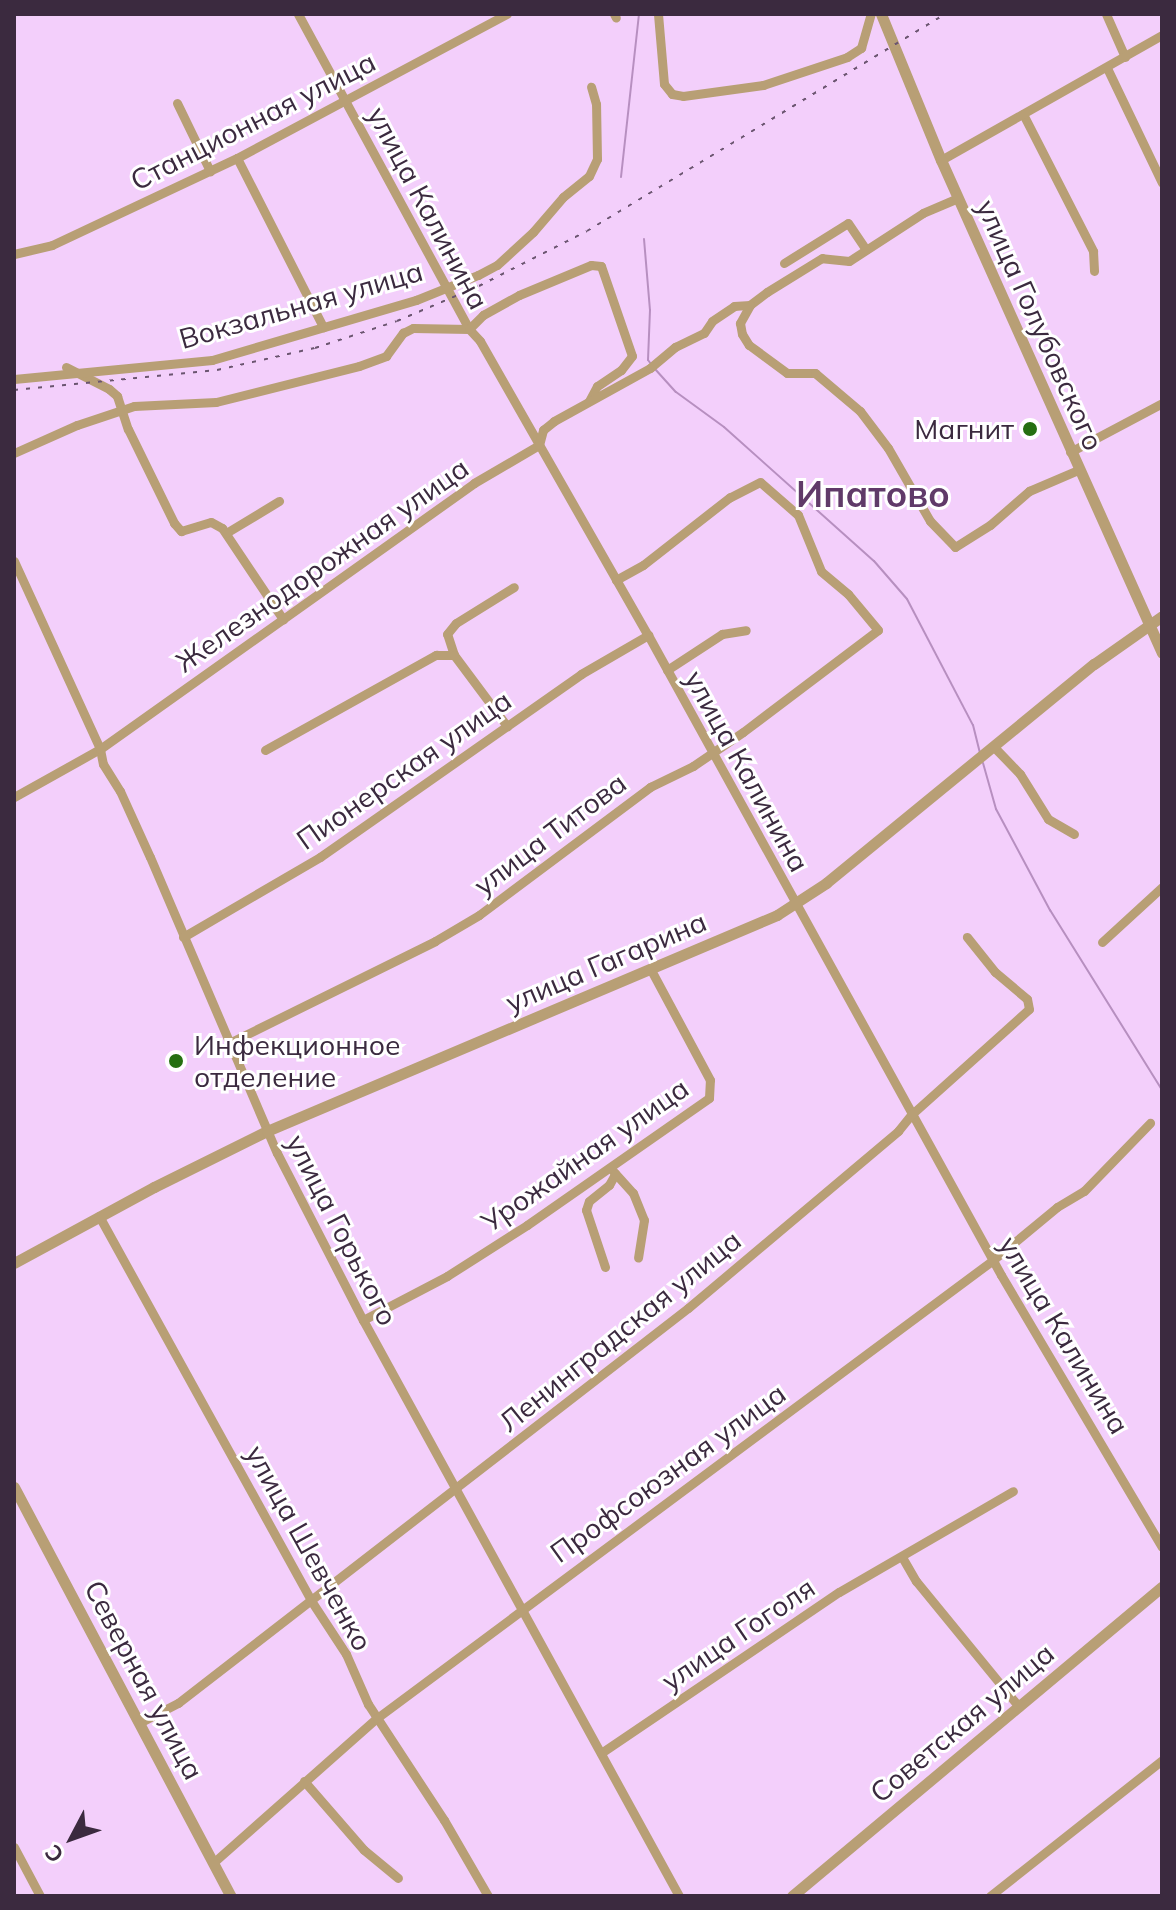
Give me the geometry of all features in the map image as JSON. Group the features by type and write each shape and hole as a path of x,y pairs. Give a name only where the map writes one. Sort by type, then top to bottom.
{"street":[{"name":"улица Калинина","path":"298,14 445,286 469,329 480,341 648,635 993,1260 1162,1547"},
{"name":"Станционная улица","path":"14,254 52,245 237,158 507,14"},
{"path":"658,14 664,84 672,94 683,96 763,85 847,57 861,48 871,14"},
{"name":"улица Голубовского","path":"881,14 941,160 1162,653"},
{"path":"1106,14 1125,57"},
{"path":"941,160 1162,35"},
{"path":"1107,68 1162,183"},
{"name":"Вокзальная улица","path":"14,379 212,360 416,300 497,265 563,197 589,176 597,159 596,104 591,87"},
{"path":"177,103 210,171"},
{"path":"1023,114 1093,251 1094,271"},
{"path":"237,158 323,327"},
{"path":"958,198 923,213 849,261 822,258 750,305 740,323 749,345 787,373 815,373 860,411 888,448 930,521 955,547 990,525 1029,491 1078,470"},
{"path":"784,263 848,223 866,250"},
{"path":"814,245 822,258"},
{"path":"469,329 483,315 519,295 591,265 601,266 632,356 621,370 597,386 589,401"},
{"name":"Железнодорожная улица","path":"14,797 100,749 487,474 539,445 543,430 653,366 675,347 704,333 712,321 734,306 750,305"},
{"name":"Вокзальная улица","path":"14,453 77,425 134,406 216,402 359,366 386,356 403,333 413,328 469,329"},
{"path":"66,367 117,396 174,523 181,531 211,522 226,533 283,619"},
{"path":"1070,452 1162,403"},
{"name":"улица Титова","path":"229,1043 435,941 479,915 650,787 711,754 878,630 848,594 821,571 798,515 760,482 730,497 643,565 616,580"},
{"path":"226,533 279,501"},
{"name":"улица Горького","path":"14,561 100,749 103,764 120,791 267,1131 363,1320 679,1896"},
{"path":"507,726 454,655 447,634 456,623 514,587"},
{"name":"улица Гагарина","path":"14,1263 267,1131 651,970 796,904 1094,664 1162,616"},
{"path":"667,670 722,634 746,630"},
{"name":"Пионерская улица","path":"183,937 320,857 581,674 648,635"},
{"path":"265,750 436,655 454,655"},
{"path":"990,748 1020,774 1048,819 1074,834"},
{"path":"1102,942 1162,887"},
{"name":"Ленинградская улица","path":"141,1722 178,1703 310,1599 457,1490 688,1308 898,1131 912,1114 1030,1007 1027,999 984,960 967,937"},
{"name":"Урожайная улица","path":"363,1320 447,1276 613,1171 696,1110 711,1094 710,1080 651,970"},
{"name":"Профсоюзная улица","path":"214,1862 377,1718 993,1260 1057,1207 1084,1191 1150,1123"},
{"path":"586,1214 589,1201 609,1185 613,1171"},
{"path":"613,1171 633,1193 644,1220 638,1258"},
{"path":"571,1195 586,1214 605,1267"},
{"name":"улица Шевченко","path":"99,1216 310,1599 346,1654 377,1718 437,1809 488,1896"},
{"name":"Северная улица","path":"14,1487 231,1896"},
{"name":"улица Гоголя","path":"601,1753 839,1592 1013,1491"},
{"path":"902,1557 926,1593 1019,1707"},
{"name":"Советская улица","path":"792,1896 1162,1587"},
{"path":"990,1896 1162,1760"},
{"path":"304,1781 364,1850 385,1864 398,1878"},
{"path":"14,1849 40,1896"}],"waterway":[{"path":"621,177 639,14"},
{"path":"644,239 650,310 648,360 651,364"},
{"path":"655,369 676,392 724,427 874,561 907,599 973,725 980,753"},
{"path":"983,763 996,809 1050,910 1162,1090"}],"railway":[{"path":"14,390 217,370 315,348 397,321 479,286 587,231 946,14"}],"place":[{"name":"Магнит","path":"1030,429"},
{"name":"Инфекционное отделение","path":"176,1061"}],"district":[{"name":"Ипатово","path":"873,494"}]}
